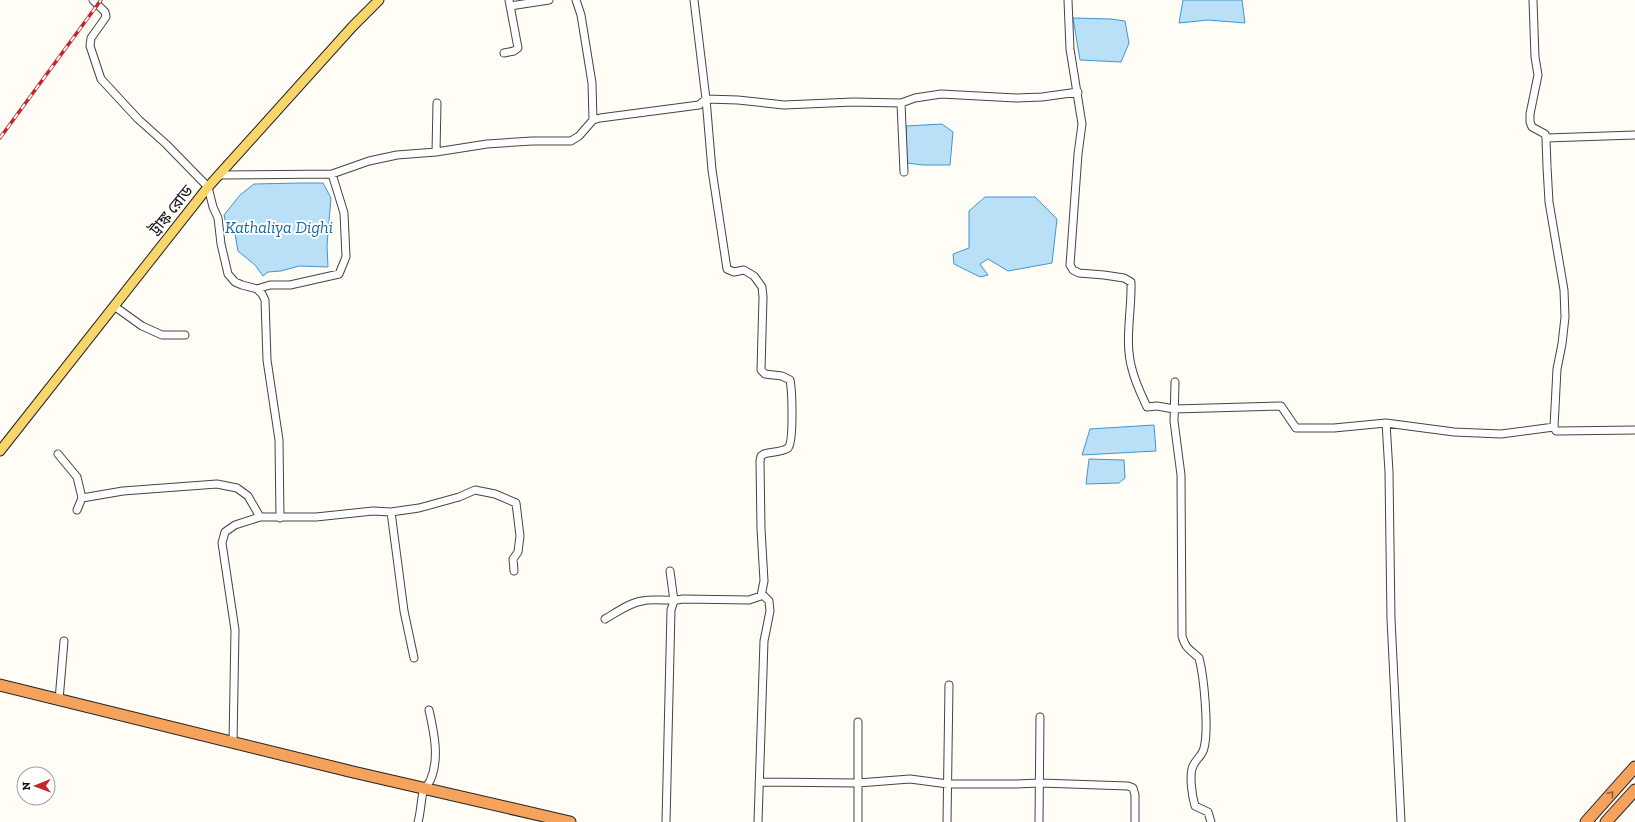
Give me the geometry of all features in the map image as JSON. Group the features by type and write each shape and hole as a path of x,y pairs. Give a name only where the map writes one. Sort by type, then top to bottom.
{"highway":[{"path":"0,685 233,743 424,788 544,819 570,822"},
{"path":"1586,822 1635,766"},
{"path":"1606,822 1635,790"}],"main road":[{"name":"ট্রাঙ্ক রোড","path":"0,451 208,187 353,26 379,0"}],"street":[{"path":"93,0 105,12 106,17 91,38 90,46 101,79 133,114 166,144 208,187 213,207 218,218 221,244 228,274 235,282 242,286 257,289 270,285 290,285 339,274 346,258 344,213 332,174"},
{"path":"504,53 514,52 518,48 510,3 549,0"},
{"path":"576,0 581,15 592,83 593,120"},
{"path":"606,619 625,607 642,600 749,600 759,597 762,594 764,581 761,529 761,456 789,447 792,419 790,380 787,378 765,374 761,370 762,287 754,276 744,270 734,272 727,269 712,170 706,99 694,0"},
{"path":"1068,0 1070,49 1082,124 1078,154 1070,265 1073,270 1079,273 1124,278 1131,282 1129,350 1131,368 1147,407 1157,406 1174,409 1281,406 1296,428 1334,428 1386,423 1454,432 1501,434 1554,427"},
{"path":"1534,0 1535,57 1538,75 1530,114 1530,122 1532,127 1545,134 1546,138 1546,167 1550,202 1564,290 1565,318 1557,369 1554,427 1556,431 1635,430"},
{"path":"219,175 332,174 369,161 397,155 436,152 487,144 532,141 570,141 583,132 593,120 608,116 618,116 699,104 706,99 738,100 784,106 853,102 900,103 915,98 941,94 1016,98 1042,97 1078,92"},
{"path":"436,152 437,103"},
{"path":"900,103 904,172"},
{"path":"1546,138 1635,135"},
{"path":"257,289 262,294 264,300 266,360 279,440 280,518"},
{"path":"114,306 142,326 162,335 184,335"},
{"path":"1175,382 1174,421 1181,475 1182,636 1184,644 1188,650 1199,658 1206,719 1204,749 1193,766 1191,783 1195,806 1208,812 1210,822"},
{"path":"1386,423 1389,472 1391,619 1401,822"},
{"path":"58,454 77,476 82,498 77,510"},
{"path":"82,498 123,491 217,484 238,488 248,496 260,518"},
{"path":"233,743 235,630 222,543 224,532 235,525 260,518 316,517 373,511 391,512 419,508 459,497 475,490 495,494 516,503 520,536 518,552 513,559 514,571"},
{"path":"391,512 404,611 414,658"},
{"path":"666,822 672,610 674,601 670,571"},
{"path":"758,822 764,641 770,611 769,601 762,594"},
{"path":"59,700 64,641"},
{"path":"947,822 949,685"},
{"path":"418,822 424,788 430,782 436,752 434,732 429,710"},
{"path":"1039,822 1040,717"},
{"path":"858,722 858,822"},
{"path":"759,782 858,783 910,779 948,784 1040,783 1128,786 1133,788 1135,795 1135,822"}],"water":[{"path":"1183,0 1242,0 1245,23 1208,20 1179,23"},
{"path":"1073,18 1125,21 1129,43 1121,62 1080,60"},
{"path":"942,124 953,132 950,165 923,165 907,163 906,126"},
{"name":"Kathaliya Dighi","path":"323,183 331,198 327,245 328,267 299,266 281,271 268,272 263,276 255,265 238,251 235,234 227,228 224,215 240,195 254,184"},
{"path":"985,197 1035,197 1057,219 1052,263 1008,271 988,259 980,264 988,275 980,277 954,264 953,254 969,248 969,211"},
{"path":"1154,425 1156,451 1082,455 1090,429"},
{"path":"1089,459 1124,460 1125,478 1119,483 1086,484"}],"railway":[{"path":"0,138 101,0"}]}
